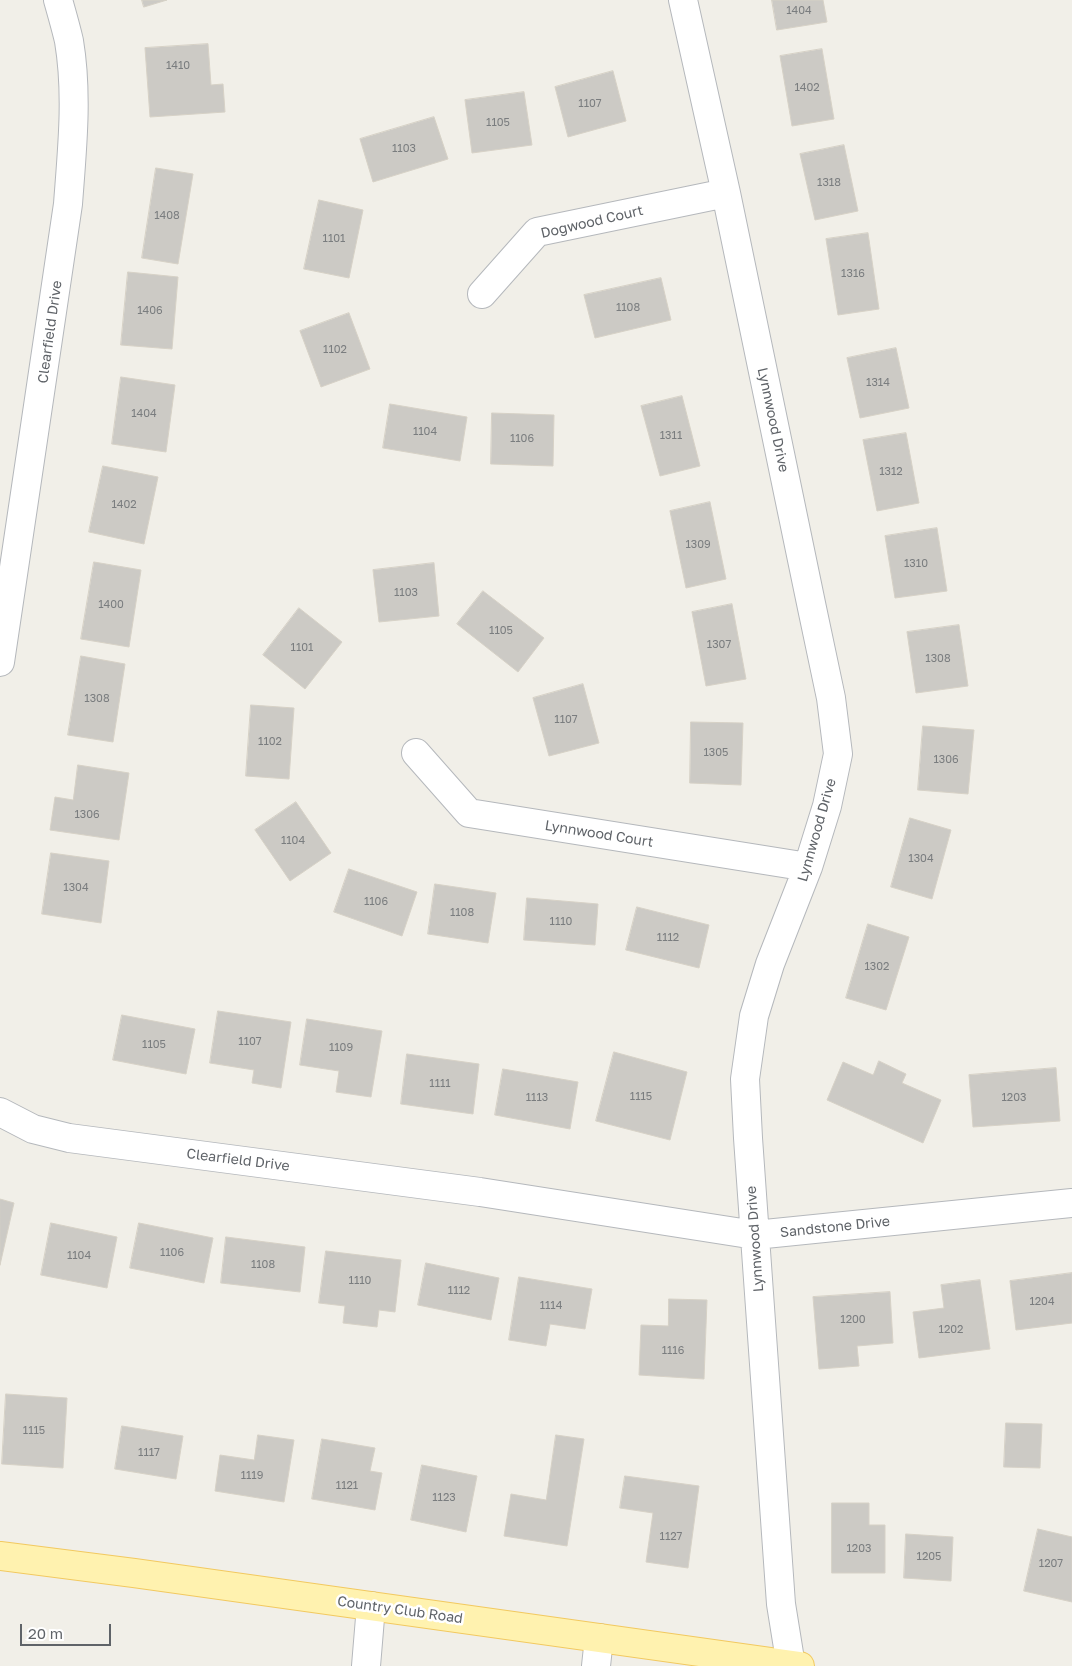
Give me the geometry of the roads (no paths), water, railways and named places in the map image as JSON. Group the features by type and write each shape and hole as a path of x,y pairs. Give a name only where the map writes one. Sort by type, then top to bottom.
{"main road":[{"name":"Country Club Road","path":"0,1556 372,1606 794,1666"}],"street":[{"name":"Clearfield Drive","path":"0,662 3,628 54,308 70,186 74,134 72,79 69,42 58,0"},
{"name":"Lynnwood Drive","path":"683,0 726,193 831,698 838,754 827,806 808,867 770,964 754,1016 745,1079 781,1604 794,1666"},
{"name":"Dogwood Court","path":"482,294 536,232 726,193"},
{"name":"Lynnwood Court","path":"416,753 469,813 808,867"},
{"name":"Clearfield Drive","path":"0,1112 33,1129 69,1138 480,1192"},
{"name":"Sandstone Drive","path":"480,1192 755,1235 1072,1203"},
{"path":"366,1666 372,1606"},
{"path":"596,1666 599,1638"}]}
